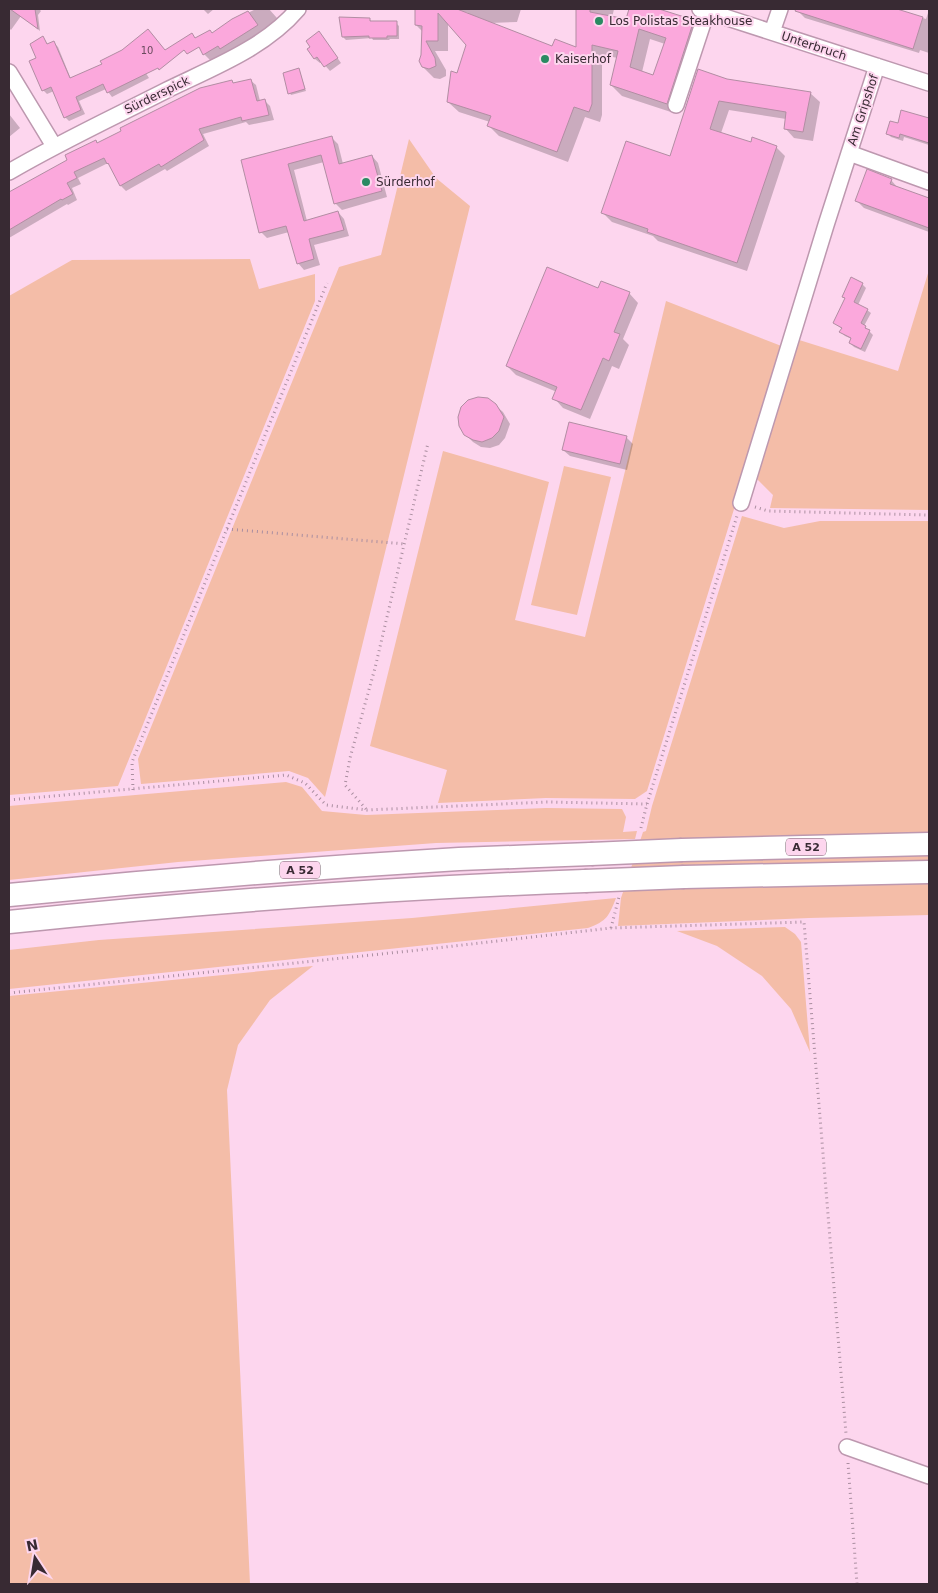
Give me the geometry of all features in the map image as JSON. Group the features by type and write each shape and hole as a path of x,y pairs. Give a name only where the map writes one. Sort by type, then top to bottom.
{"highway":[{"name":"A 52","path":"9,895 136,882 460,859 682,850 929,844"},
{"name":"A 52","path":"9,922 111,911 316,894 460,885 684,877 929,872"}],"street":[{"name":"Sürderspick","path":"9,172 54,146 230,59 264,39 298,9"},
{"path":"772,32 780,9"},
{"path":"676,105 703,10"},
{"name":"Unterbruch","path":"703,10 929,83"},
{"name":"Am Gripshof","path":"741,503 877,66"},
{"path":"9,72 54,146"},
{"name":"Am Gripshof","path":"849,153 929,182"},
{"path":"846,1447 929,1476"}],"path":[{"path":"133,790 132,762 327,283"},
{"path":"367,810 345,785 350,758 376,668 428,443"},
{"path":"641,828 741,503 768,511 929,515"},
{"path":"227,529 405,544"},
{"path":"9,800 286,776 306,783 326,806 367,810 547,802 647,804"},
{"path":"611,928 619,897"},
{"path":"9,993 611,928 804,922 857,1584"}],"shaded area":[{"path":"409,139 436,178 470,206 325,797 308,778 289,771 141,784 138,759 339,267 381,255"},
{"path":"250,259 259,289 315,274 315,301 118,786 9,795 9,296 72,260"},
{"path":"929,270 929,510 770,508 773,495 754,476 796,339 898,371"},
{"path":"666,301 784,347 647,791 635,799 546,798 438,803 447,770 370,746 443,451 549,482 515,620 585,637"},
{"path":"564,466 611,477 577,615 531,605"},
{"path":"742,516 784,528 820,521 929,521 929,915 618,926 621,898 643,832 646,831 652,806"},
{"path":"286,782 302,787 322,811 366,815 546,808 622,809 626,817 623,832 637,831 635,839 436,843 178,862 9,880 9,806"},
{"path":"616,898 606,917 588,928 9,989 9,950 99,940 412,918"},
{"path":"785,927 795,934 801,942 810,1052 791,1009 762,976 717,946 677,931"},
{"path":"313,966 270,1000 238,1045 227,1090 250,1584 9,1584 9,996"}],"building":[{"path":"10,9 35,9 38,29"},
{"path":"415,9 457,9 552,46 555,39 576,47 576,9 590,9 590,12 626,19 629,9 659,9 694,20 667,104 610,85 618,51 592,45 592,104 589,112 574,107 557,152 487,126 491,116 447,102 451,71 457,73 466,45 438,13 438,41 426,41 435,58 436,66 429,69 422,67 419,61 422,26 415,25","holes":["639,29 666,38 653,75 630,67"]},
{"path":"796,9 897,9 923,17 913,49 795,11"},
{"path":"248,11 258,25 220,49 218,46 203,55 199,47 187,54 184,50 159,70 158,68 107,93 103,84 76,97 81,110 64,118 51,87 42,91 29,61 36,58 30,44 43,36 47,44 54,41 70,78 102,64 100,61 122,50 148,29 165,50 192,33 195,38 210,30 212,33 232,19"},
{"path":"339,17 370,18 370,21 397,21 397,36 387,36 387,38 369,38 369,36 342,37"},
{"path":"319,31 338,58 324,67 317,57 314,59 307,49 310,47 306,41"},
{"path":"299,68 305,89 288,94 283,73"},
{"path":"698,69 727,79 811,92 803,132 784,129 786,112 719,101 710,129 751,142 752,137 777,146 737,263 647,232 648,229 601,213 626,141 670,156"},
{"path":"251,79 257,101 265,99 269,115 242,121 241,117 199,129 204,140 161,167 159,164 120,186 104,158 74,172 77,178 67,183 73,194 61,199 9,230 9,192 67,160 65,155 96,140 97,143 121,131 120,128 200,88 232,80 233,83"},
{"path":"901,110 929,118 929,143 900,134 899,138 886,134 890,121 898,123"},
{"path":"332,136 339,164 372,155 382,191 334,204 321,155 288,164 304,221 338,211 344,230 309,239 314,259 297,264 286,226 259,233 241,160"},
{"path":"867,169 892,179 890,184 929,198 929,228 855,201"},
{"path":"547,267 598,288 601,281 630,292 614,332 620,334 609,361 603,358 581,410 552,399 557,387 506,366"},
{"path":"851,277 863,283 854,302 868,309 861,323 870,330 861,349 849,343 851,338 839,332 842,328 833,323 845,298 842,297"},
{"path":"478,397 488,398 496,404 504,417 499,431 492,438 482,442 464,435 459,426 458,417 461,407 468,400"},
{"path":"569,422 627,436 620,464 562,450"}],"place":[{"name":"Los Polistas Steakhouse","path":"599,21"},
{"name":"Kaiserhof","path":"545,59"},
{"name":"Sürderhof","path":"366,182"}]}
